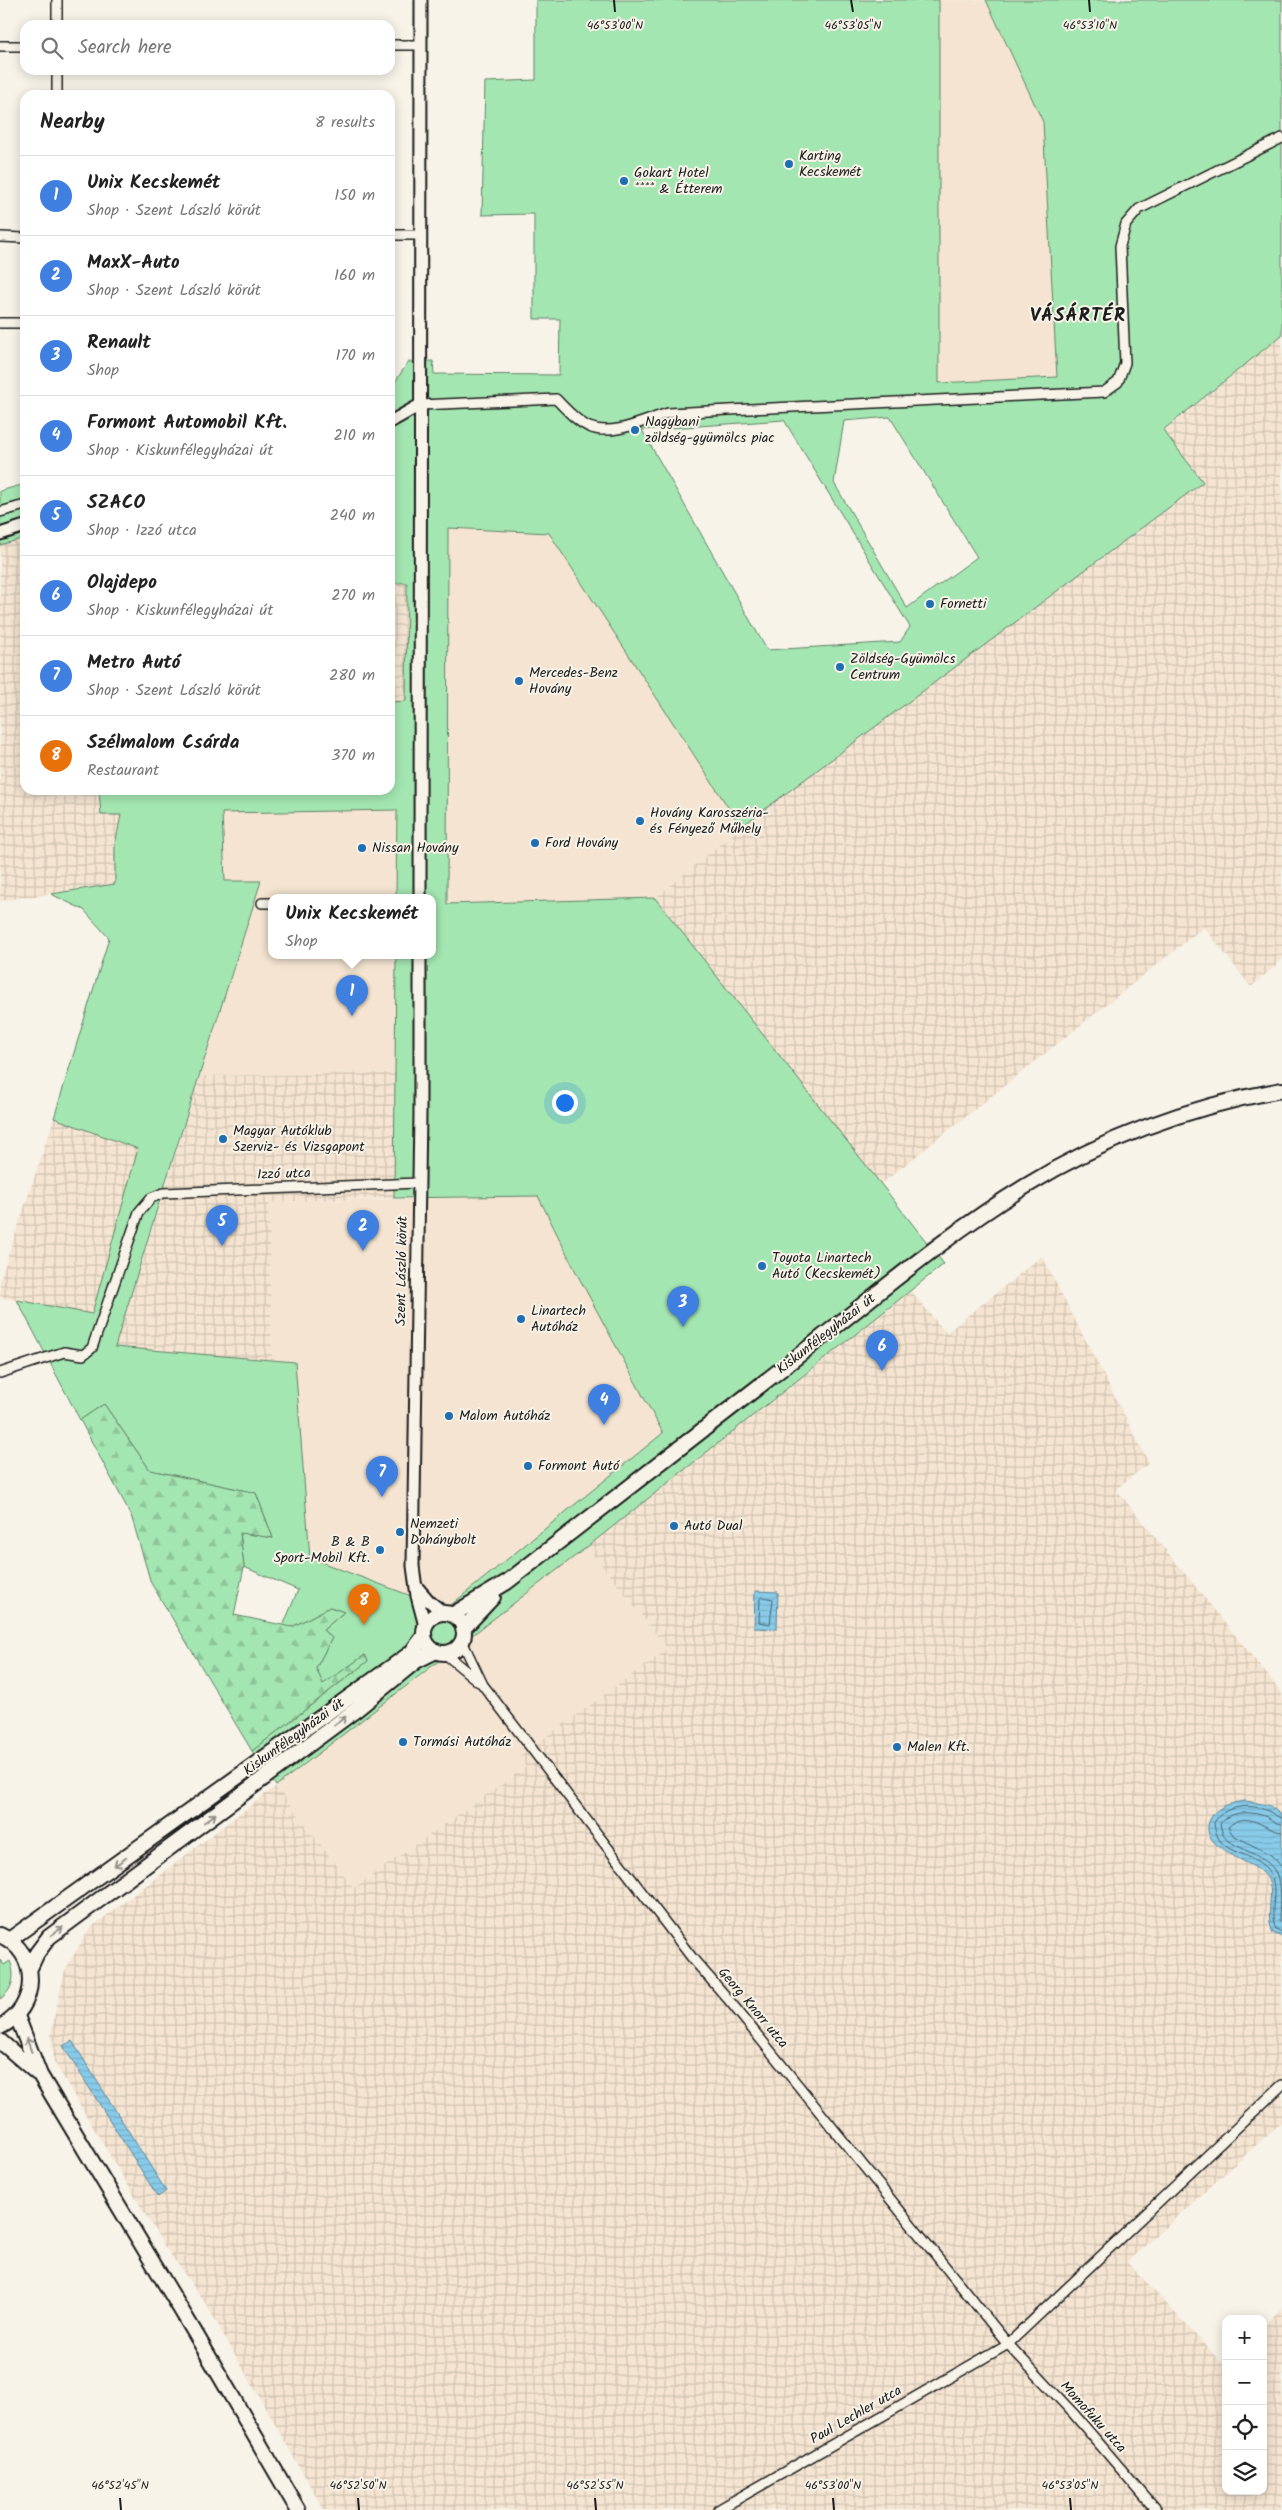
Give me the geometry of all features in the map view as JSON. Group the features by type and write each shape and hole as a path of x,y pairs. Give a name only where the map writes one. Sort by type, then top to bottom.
{"main road":[{"name":"Kiskunfélegyházai út","path":"448,1614 507,1582 889,1285 976,1219 1027,1185 1102,1146 1146,1127 1208,1107 1282,1090"},
{"name":"Kiskunfélegyházai út","path":"463,1635 507,1582"},
{"path":"448,1614 459,1621 463,1635 455,1650 440,1652 428,1645 425,1631 433,1617 448,1614"},
{"name":"Kiskunfélegyházai út","path":"5,1937 160,1834 410,1653 425,1631"},
{"name":"Kiskunfélegyházai út","path":"29,1970 37,1953 49,1937 357,1709 416,1661 440,1652"},
{"path":"0,2027 17,2016 28,1997 30,1981 29,1970 24,1956 5,1937"},
{"path":"17,2016 40,2075 195,2333 298,2510"},
{"path":"0,2041 40,2075"}],"street":[{"path":"57,0 57,20"},
{"path":"420,894 421,0"},
{"path":"395,45 420,45"},
{"path":"0,46 20,46"},
{"path":"57,75 57,90"},
{"path":"395,419 420,405 556,399 574,417 589,427 603,430 636,425 668,414 1104,392 1118,382 1125,363 1120,246 1122,234 1132,216 1152,202 1282,138"},
{"path":"395,235 420,235"},
{"path":"0,237 20,238"},
{"path":"0,323 20,323"},
{"path":"0,512 20,506"},
{"path":"0,534 20,528"},
{"path":"262,903 268,903"},
{"name":"Szent László körút","path":"420,959 413,1566 425,1631"},
{"name":"Izzó utca","path":"0,1373 64,1352 83,1355 92,1348 139,1212 151,1198 163,1193 418,1183"},
{"path":"416,1586 429,1602 448,1614"},
{"name":"Georg Knorr utca","path":"463,1635 483,1685"},
{"name":"Georg Knorr utca","path":"440,1652 483,1685 693,1959 728,1998 1008,2344"},
{"name":"Paul Lechler utca","path":"718,2510 1008,2344 1282,2085"},
{"name":"Momofuku utca","path":"1008,2344 1073,2413 1156,2510"}],"shaded area":[{"path":"939,0 986,0 1043,122 1057,377 938,383"},
{"path":"1282,335 1282,960 1251,987 1204,927 880,1185 655,898 741,827 1202,482 1163,431"},
{"path":"448,528 549,533 741,827 655,898 447,904"},
{"path":"20,539 20,795 99,795 101,814 121,814 115,845 115,884 0,901 0,545"},
{"path":"395,583 407,583 406,701 395,702"},
{"path":"397,809 396,894 268,894 268,959 396,959 395,1073 200,1076 261,881 225,881 221,812"},
{"path":"395,1073 394,1198 269,1202 272,1360 115,1347 200,1076"},
{"path":"54,1118 139,1149 92,1315 0,1297 0,1280"},
{"path":"538,1196 577,1274 663,1433 446,1609 310,1558 295,1362 272,1360 269,1202"},
{"path":"1042,1256 1149,1463 1116,1489 1282,1693 1282,2122 1127,2262 1222,2363 1222,2495 1267,2495 1267,2322 1282,2308 1282,2510 324,2510 206,2304 163,2244 54,2062 51,2032 65,1970 89,1929 276,1786 354,1888 526,1767 518,1757 668,1649 587,1547 911,1291 946,1333"},
{"path":"587,1547 668,1649 519,1757 526,1767 354,1888 276,1786"}],"green space":[{"path":"536,0 939,0 939,383 1057,377 1043,122 986,0 1282,0 1282,335 1163,430 1203,482 741,827 549,533 448,528 447,904 655,898 944,1264 587,1547 276,1786 252,1751 368,1661 365,1655 323,1685 316,1668 332,1638 323,1630 344,1612 330,1607 292,1627 283,1626 298,1590 244,1567 240,1532 273,1538 256,1493 150,1470 104,1404 80,1420 17,1300 92,1314 138,1149 54,1118 109,938 84,910 51,894 115,884 115,845 121,815 101,815 99,795 395,795 395,702 406,701 407,583 395,583 395,382 408,362 433,361 434,374 559,375 560,319 534,319 534,214 482,215 485,82 536,80","holes":["890,417 977,557 907,608 834,483 844,421","784,420 910,627 900,642 767,650 642,430","397,810 396,894 436,894 436,959 396,959 394,1198 538,1196 577,1274 663,1433 446,1609 310,1558 295,1362 115,1347 261,881 225,881 222,813"]},
{"path":"20,485 20,539 0,545 0,491"},
{"path":"104,1404 150,1470 256,1493 273,1538 240,1533 244,1567 234,1615 292,1627 330,1607 344,1612 323,1630 332,1638 316,1668 323,1684 365,1655 368,1661 252,1751 151,1583 131,1515 80,1420"},
{"path":"0,1960 4,1965 10,1961 13,1977 8,1991 0,1999"}],"water":[{"path":"755,1591 778,1592 777,1629 754,1628"},
{"path":"1246,1801 1268,1805 1282,1815 1282,1937 1273,1933 1271,1926 1270,1889 1267,1877 1217,1845 1210,1837 1208,1827 1212,1816 1218,1810 1236,1802"},
{"path":"72,2041 166,2191 158,2197 63,2046"}],"place":[{"name":"Karting Kecskemét","path":"789,164"},
{"name":"Gokart Hotel **** & Étterem","path":"624,181"},
{"name":"Nagybani zöldség-gyümölcs piac","path":"635,430"},
{"name":"Fornetti","path":"930,604"},
{"name":"Zöldség-Gyümölcs Centrum","path":"840,667"},
{"name":"Mercedes-Benz Hovány","path":"519,681"},
{"name":"Hovány Karosszéria- és Fényező Műhely","path":"640,821"},
{"name":"Ford Hovány","path":"535,843"},
{"name":"Nissan Hovány","path":"362,848"},
{"name":"Unix Kecskemét","path":"352,1016"},
{"name":"Magyar Autóklub Szerviz- és Vizsgapont","path":"223,1139"},
{"name":"SZACO","path":"222,1246"},
{"name":"MaxX-Auto","path":"363,1251"},
{"name":"Toyota Linartech Autó (Kecskemét)","path":"762,1266"},
{"name":"Linartech Autóház","path":"521,1319"},
{"name":"Renault","path":"683,1327"},
{"name":"Olajdepo","path":"882,1371"},
{"name":"Malom Autóház","path":"449,1416"},
{"name":"Formont Automobil Kft.","path":"604,1425"},
{"name":"Formont Autó","path":"528,1466"},
{"name":"Metro Autó","path":"382,1497"},
{"name":"Autó Dual","path":"674,1526"},
{"name":"Nemzeti Dohánybolt","path":"400,1532"},
{"name":"B & B Sport-Mobil Kft.","path":"380,1550"},
{"name":"Szélmalom Csárda","path":"364,1625"},
{"name":"Tormási Autóház","path":"403,1742"},
{"name":"Malen Kft.","path":"897,1747"}],"district":[{"name":"VÁSÁRTÉR","path":"1078,316"}]}
